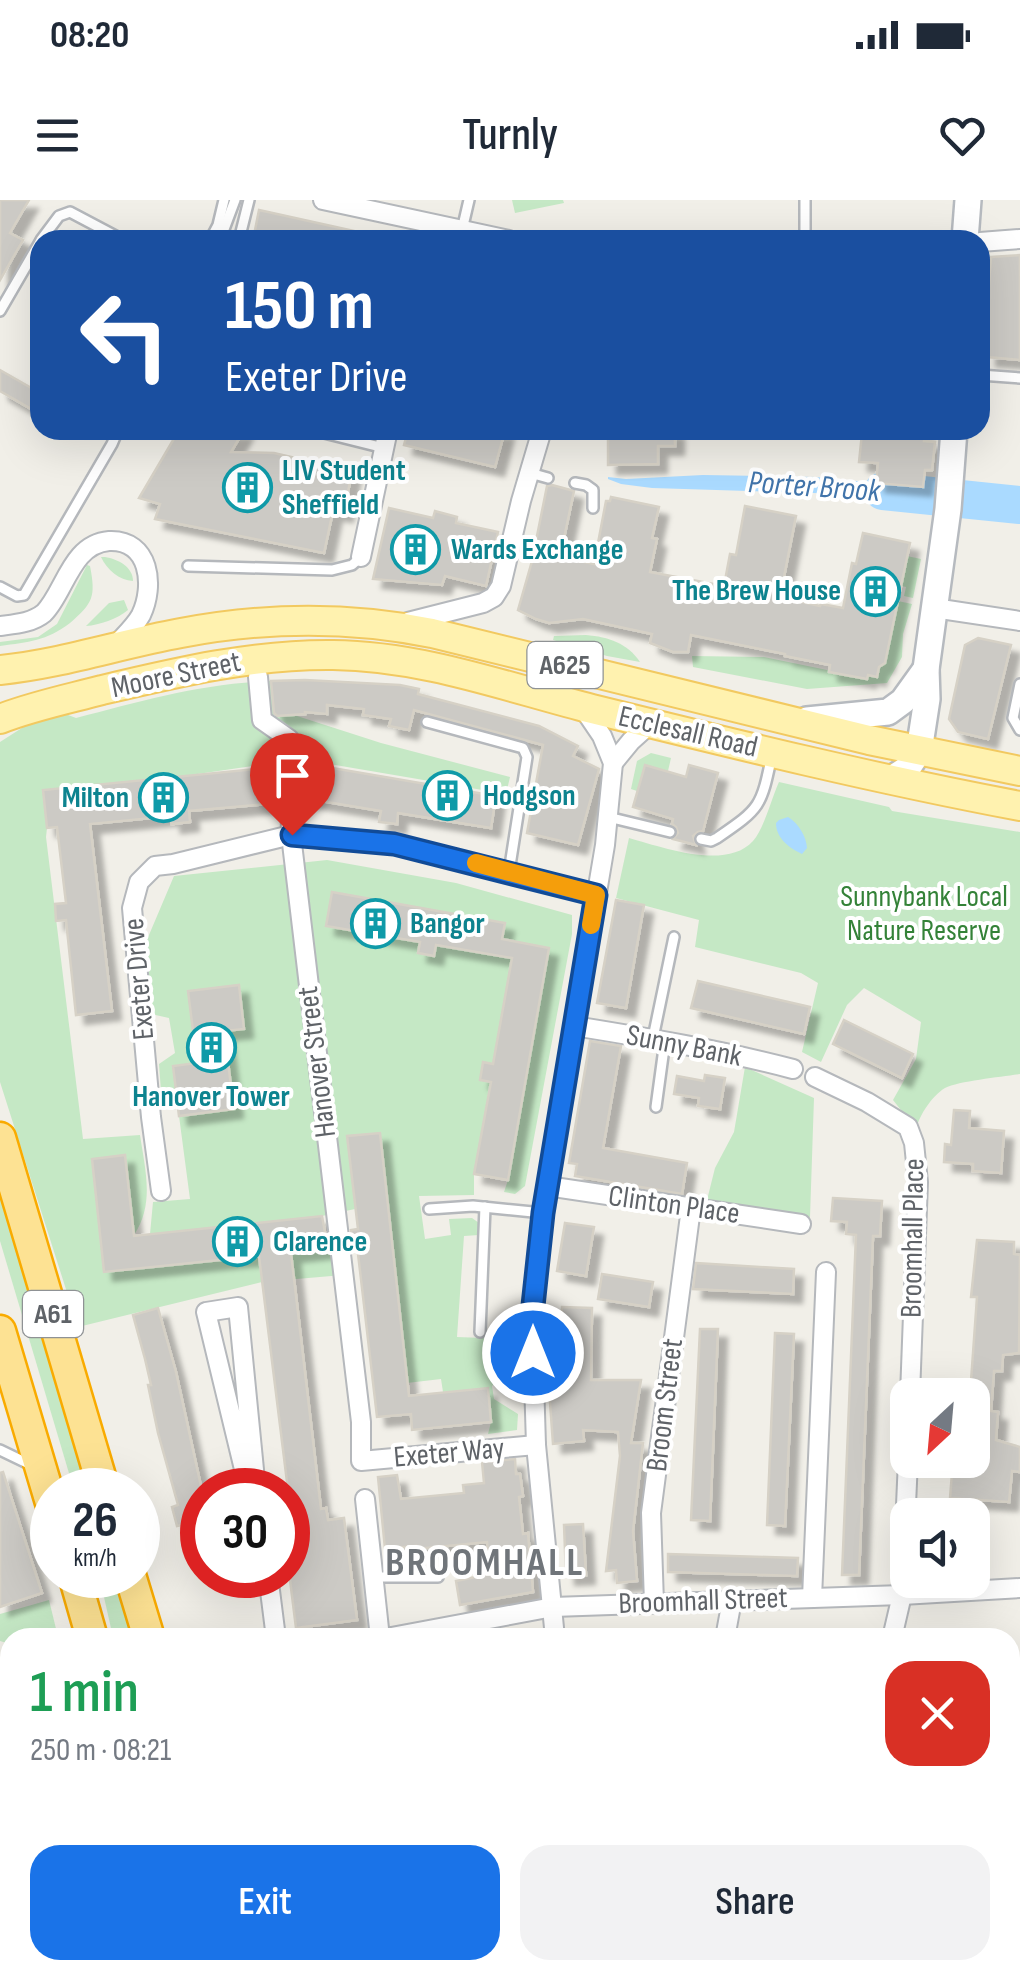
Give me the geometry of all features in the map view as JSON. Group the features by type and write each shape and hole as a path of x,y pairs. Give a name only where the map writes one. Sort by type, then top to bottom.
{"highway":[{"name":"A61","path":"0,1138 98,1468"},
{"name":"A61","path":"0,1331 39,1468"},
{"path":"81,1598 89,1628"},
{"path":"139,1598 150,1628"}],"main road":[{"name":"Ecclesall Road","path":"336,620 392,625 450,637 1020,772"},
{"name":"Moore Street","path":"0,670 225,626 336,620"},
{"name":"Ecclesall Road","path":"356,656 478,677 581,706 890,780 1020,806"},
{"name":"Moore Street","path":"0,719 211,665 245,659 356,656"}],"street":[{"path":"323,200 421,230"},
{"path":"966,230 968,200"},
{"path":"990,241 1020,239"},
{"path":"361,558 386,440"},
{"path":"392,625 423,620 494,597 501,586 521,500 539,476 541,440"},
{"path":"890,780 907,769 919,751 953,440"},
{"path":"1,624 34,620 45,612 86,551 105,541 126,543 140,554 146,566 149,591 139,618 112,649"},
{"path":"934,608 1020,620"},
{"name":"Ecclesall Road","path":"792,721 888,712 903,701 926,669"},
{"name":"Hanover Street","path":"258,677 262,720 290,739 292,835 362,1461"},
{"path":"554,1628 536,1444 532,1315 543,1213 596,895 613,764 596,725 581,706"},
{"path":"613,764 631,740 651,723"},
{"name":"Exeter Drive","path":"161,1191 132,908 139,882 155,866 292,835 394,844 596,895"},
{"name":"Sunny Bank","path":"574,1026 659,1039 794,1069"},
{"name":"Broomhall Place","path":"815,1077 908,1127 914,1143 918,1182 911,1378"},
{"name":"Clinton Place","path":"547,1186 801,1224"},
{"name":"Broom Street","path":"654,1603 652,1513 691,1208"},
{"path":"812,1598 826,1272"},
{"path":"238,1307 253,1490 206,1312 238,1307"},
{"name":"Exeter Way","path":"362,1461 536,1444"},
{"path":"365,1499 382,1628"},
{"name":"Broomhall Street","path":"990,1590 1020,1588"},
{"name":"Broomhall Street","path":"438,1628 553,1607 890,1595"},
{"path":"271,1598 275,1628"},
{"path":"894,1628 901,1598"},
{"path":"727,1628 732,1600"}],"lane":[{"path":"215,230 224,200"},
{"path":"224,230 235,200"},
{"path":"242,230 249,200"},
{"path":"462,230 469,200"},
{"path":"804,200 805,230"},
{"path":"49,230 59,216 70,212 104,230"},
{"path":"0,311 30,260"},
{"path":"990,376 1020,378"},
{"path":"0,587 17,596 24,595 112,440"},
{"path":"575,483 593,490 593,508"},
{"path":"188,566 332,570 352,565 361,558"},
{"path":"1020,684 1013,718 1020,730"},
{"path":"427,722 523,748 527,757 509,872"},
{"path":"701,840 718,838 757,808 773,752"},
{"path":"608,816 670,832"},
{"path":"656,1108 659,1039 674,938"},
{"path":"430,1209 485,1207 543,1213"},
{"path":"480,1332 485,1207"},
{"path":"0,1450 34,1468"},
{"path":"375,1576 438,1576"}],"green space":[{"path":"512,200 563,200 564,203 515,213"},
{"path":"907,556 921,559 913,598 904,596 906,587 901,586"},
{"path":"101,557 124,564 133,581 114,574"},
{"path":"87,565 92,592 78,616 45,637 0,646 0,642 38,637 57,624"},
{"path":"124,600 128,610 124,613 86,626 109,603"},
{"path":"898,601 912,604 903,634 902,657 887,683 807,689 693,667 692,656 764,657 877,677 879,667 885,663"},
{"path":"586,635 617,642 640,662 553,640 554,636"},
{"path":"271,681 274,716 294,715 510,777 506,794 300,759 43,791 83,1139 140,1135 146,1173 144,1211 134,1235 125,1156 102,1239 104,1272 340,1248 343,1275 262,1282 78,1327 0,1082 0,742 25,726 63,713 76,718 197,689"},
{"path":"651,753 671,758 668,771 645,765 637,791 631,789 637,761"},
{"name":"Sunnybank Local Nature Reserve","path":"779,782 889,807 892,811 1020,832 1020,1074 945,1088 927,1106 916,1129 893,1100 916,1059 921,1022 864,988 847,1005 821,1062 802,1052 818,983 801,973 695,947 699,920 616,898 629,838 711,856 741,850 757,836"},
{"path":"327,860 456,883 572,915 572,934 525,1186 515,1194 504,1192 549,948 502,939 505,923 333,892 326,925 420,942 418,953 433,956 436,945 512,958 474,1174 474,1195 419,1196 425,1239 451,1235 449,1219 472,1218 479,1223 479,1235 464,1236 457,1337 512,1339 512,1364 492,1386 494,1399 518,1414 517,1430 488,1434 491,1422 487,1388 443,1392 441,1379 407,1383 379,1133 347,1136 355,1209 150,1234 153,1202 190,1199 179,1116 233,1109 218,1031 244,1028 239,985 188,991 200,1063 173,1066 178,1106 162,1105 159,1064 175,1053 169,1018 151,1014 146,942 174,876"},
{"path":"745,1067 814,1098 810,1217 706,1204 715,1168 734,1132"},
{"path":"0,1166 92,1468 67,1468 0,1241"},
{"path":"104,1598 125,1598 132,1628 111,1628"},
{"path":"49,1600 56,1628 0,1628 0,1614"}],"water":[{"path":"703,475 816,477 936,489 933,505 847,494 652,488 608,479"},
{"path":"972,491 1020,496 1020,514 970,509"},
{"path":"788,817 805,839 807,848 802,854 788,846 778,833 776,823"}],"building":[{"path":"0,200 29,200 10,233 23,240 0,280"},
{"path":"259,210 349,230 255,230"},
{"path":"1020,255 1020,360 990,357 991,257"},
{"path":"0,370 30,387 30,408 0,391"},
{"name":"LIV Student Sheffield","path":"173,440 238,440 231,452 274,453 352,471 344,513 333,511 324,553 155,519 160,504 139,498"},
{"path":"405,440 502,440 495,467 404,445"},
{"path":"608,440 675,440 675,446 658,446 658,464 608,465"},
{"path":"861,440 935,442 932,470 925,470 923,487 876,483 878,463 859,462"},
{"path":"547,486 574,491 560,557 594,564 606,501 611,497 659,507 650,572 724,586 730,554 736,555 745,506 796,516 780,597 820,606 843,608 863,533 910,543 885,663 879,667 877,677 868,675 867,679 829,672 830,665 691,635 688,652 673,652 650,643 652,634 583,619 549,623 518,610"},
{"name":"Wards Exchange","path":"389,508 433,518 435,511 457,517 456,523 498,532 486,586 445,576 442,585 373,579"},
{"path":"978,638 1011,645 988,739 958,732 949,719 965,645"},
{"path":"271,681 419,689 418,694 539,726 578,746 573,756 599,769 578,845 527,833 543,745 414,710 409,730 389,726 391,719 363,715 364,709 327,705 327,714 277,716"},
{"name":"Hodgson","path":"309,764 496,796 491,828 398,813 397,824 379,822 381,811 303,798"},
{"path":"645,765 686,777 689,765 718,773 703,831 693,836 696,845 673,839 678,833 673,819 633,807"},
{"path":"277,767 278,803 189,811 190,822 172,824 171,816 90,824 112,1011 76,1015 66,920 56,921 55,904 66,903 57,827 47,828 43,790"},
{"path":"332,892 505,923 502,939 549,948 508,1180 474,1174 491,1082 480,1080 483,1062 493,1064 512,958 436,945 434,956 418,953 420,942 326,926"},
{"path":"616,900 644,905 626,1008 597,1003"},
{"path":"698,981 810,1007 804,1034 691,1008"},
{"name":"Hanover Tower","path":"239,985 244,1029 224,1031 234,1109 179,1116 173,1066 197,1063 188,991"},
{"path":"844,1020 913,1054 902,1078 833,1044"},
{"path":"590,1041 621,1046 603,1148 687,1163 682,1194 575,1176 577,1164 569,1163"},
{"path":"705,1075 725,1078 720,1109 698,1106 699,1098 674,1094 677,1076 704,1081"},
{"path":"954,1110 970,1111 969,1128 1004,1131 1001,1173 973,1171 973,1164 944,1162 945,1144 951,1145"},
{"path":"380,1133 409,1396 488,1388 491,1422 412,1430 411,1414 377,1417 357,1245 353,1246 351,1230 358,1229 347,1136"},
{"path":"125,1155 134,1236 322,1216 328,1249 291,1253 321,1509 326,1508 328,1520 344,1518 357,1620 296,1628 292,1598 310,1598 310,1468 285,1468 259,1256 104,1272 92,1159"},
{"path":"833,1198 882,1201 880,1236 873,1236 859,1575 842,1575 856,1235 846,1234 847,1222 831,1221"},
{"path":"565,1223 594,1227 586,1276 557,1271"},
{"path":"977,1240 1014,1242 1014,1254 1020,1255 1019,1353 1003,1355 1002,1371 994,1371 991,1411 998,1412 996,1440 1020,1447 1020,1472 1012,1471 1009,1502 950,1498 952,1478 990,1478 990,1378 971,1378 977,1297 971,1297"},
{"path":"696,1263 794,1269 793,1294 693,1289"},
{"path":"602,1274 653,1282 649,1307 598,1299"},
{"path":"562,1307 592,1308 591,1380 641,1380 631,1443 643,1443 633,1531 637,1581 617,1583 616,1570 606,1571 620,1456 618,1432 583,1430 584,1441 553,1444 548,1375 560,1375"},
{"path":"158,1308 176,1372 197,1468 180,1468 180,1525 172,1507 178,1505 133,1315"},
{"path":"700,1329 718,1329 710,1521 691,1520"},
{"path":"775,1333 794,1334 785,1526 767,1525"},
{"path":"515,1459 533,1592 460,1605 456,1581 490,1574 487,1542 385,1549 378,1477 397,1475 401,1499 464,1493 463,1485 484,1483 482,1462"},
{"path":"3,1472 30,1556 30,1597 0,1607"},
{"path":"583,1524 586,1575 566,1576 564,1525"},
{"path":"668,1554 798,1558 797,1576 668,1572"}],"waterway":[{"name":"Porter Brook","path":"883,491 1020,505"}],"slow traffic":[{"path":"476,863 596,895 591,925"}],"place":[{"name":"LIV Student Sheffield","path":"247,488"},
{"name":"Wards Exchange","path":"416,550"},
{"name":"The Brew House","path":"876,591"},
{"name":"Hodgson","path":"448,796"},
{"name":"Milton","path":"164,798"},
{"name":"Bangor","path":"375,924"},
{"name":"Hanover Tower","path":"211,1048"},
{"name":"Clarence","path":"238,1242"}],"district":[{"name":"BROOMHALL","path":"485,1563"}],"route":[{"path":"292,835 394,844 596,895 543,1213 532,1315 533,1353"}]}
